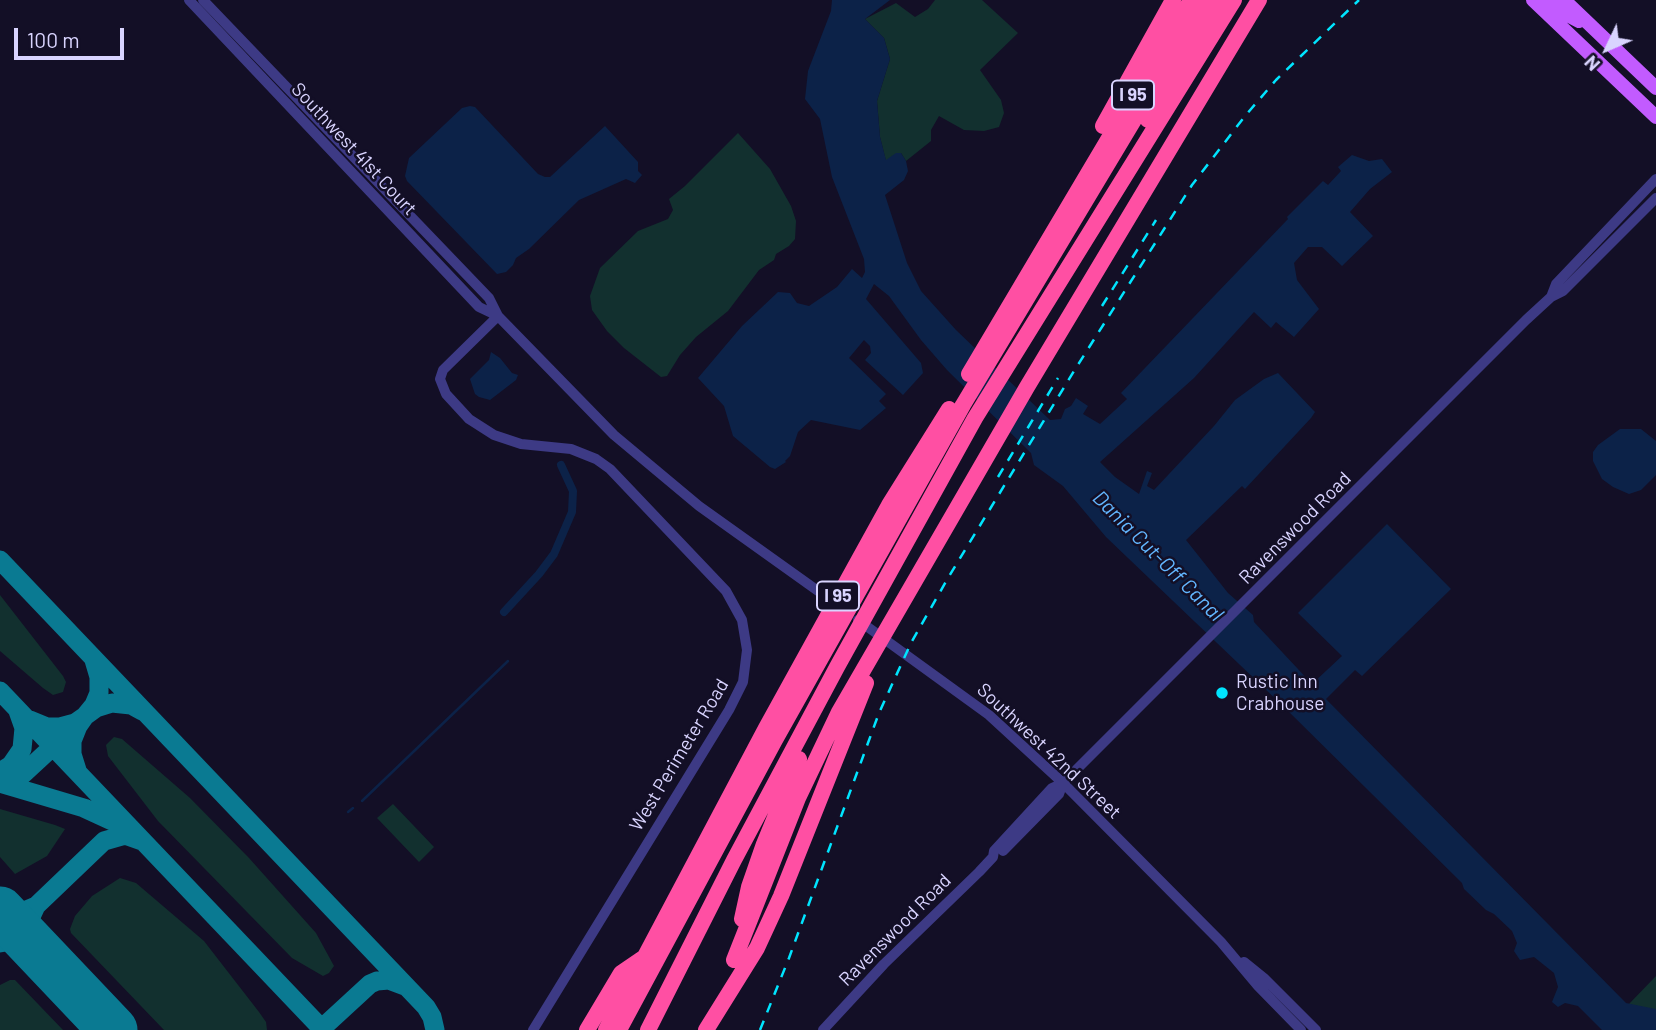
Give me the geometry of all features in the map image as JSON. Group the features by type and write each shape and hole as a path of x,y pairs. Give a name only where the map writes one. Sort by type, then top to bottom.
{"highway":[{"path":"1076,191 1080,169 1173,0"},
{"name":"I 95","path":"606,1030 766,728 889,505 966,409 997,356 1076,191 1191,0"},
{"path":"997,356 1206,0"},
{"path":"997,356 1220,0"},
{"name":"I 95","path":"648,1030 734,860 837,667 966,409 997,356 1234,0"},
{"path":"734,960 811,769 839,712 898,614 996,439 1259,0"},
{"path":"619,1030 769,752 966,409"},
{"path":"642,1030 724,866 966,409"},
{"path":"706,1030 757,948 851,717 898,614"},
{"path":"715,1030 734,960 749,887 779,802 837,667"},
{"path":"587,1030 621,973 645,956"}],"main road":[{"path":"1533,0 1656,117"},
{"path":"1548,0 1562,12 1598,32"},
{"path":"1564,0 1656,88"}],"street":[{"name":"Southwest 41st Court","path":"189,0 479,307 498,316"},
{"name":"Southwest 41st Court","path":"203,0 489,298 498,316 565,387 635,454"},
{"name":"Ravenswood Road","path":"1550,297 1556,284 1656,179"},
{"name":"Ravenswood Road","path":"823,1030 884,964 993,857 994,851 1052,788 1063,783 1550,297 1563,291 1656,198"},
{"name":"West Perimeter Road","path":"498,316 445,367 440,379 446,394 464,414 494,436 521,444 571,449 596,459 610,469 721,584 734,604 746,635 747,659 740,689 533,1030"},
{"name":"Southwest 42nd Street","path":"635,454 699,506 989,715 1063,783 1221,942 1258,986 1301,1030"},
{"name":"Southwest 42nd Street","path":"1221,942 1265,979 1316,1030"}],"green space":[{"path":"935,0 982,0 1018,33 980,70 1001,100 1004,113 999,127 984,131 964,130 939,116 931,130 931,141 906,161 901,153 886,161 880,137 877,101 890,59 884,38 865,19 896,3 915,17 928,9"},
{"path":"738,133 770,169 791,206 796,221 795,239 776,254 774,260 759,270 728,311 696,337 667,376 661,377 607,331 592,310 590,296 600,268 638,231 668,219 673,210 669,199"},
{"path":"0,595 63,676 66,682 63,692 53,695 0,651"},
{"path":"114,737 122,739 190,798 249,858 316,933 334,966 329,973 323,976 292,958 158,821 108,756 106,745"},
{"path":"393,804 434,847 419,862 377,818"},
{"path":"0,809 65,829 47,856 15,874 0,857"},
{"path":"120,878 136,883 204,941 259,1012 266,1022 267,1030 164,1030 71,933 75,916 92,896"},
{"path":"1656,976 1656,1030 1628,1005"},
{"path":"15,980 63,1030 0,1030 0,985"}],"water":[{"name":"Dania Cut-Off Canal","path":"832,0 890,0 865,19 884,38 890,59 877,101 880,137 886,160 896,153 901,153 908,171 904,180 885,195 907,263 921,291 956,330 1050,420 1061,419 1065,409 1071,406 1076,398 1088,406 1083,414 1100,424 1127,399 1121,393 1323,181 1328,185 1341,171 1338,167 1352,155 1369,161 1382,159 1392,172 1370,189 1350,212 1373,236 1342,266 1322,247 1308,247 1294,263 1297,280 1319,309 1294,337 1276,322 1271,328 1254,312 1194,378 1100,462 1139,494 1147,471 1152,473 1147,486 1154,490 1235,400 1264,379 1278,373 1315,412 1245,489 1242,486 1186,540 1228,593 1253,615 1254,622 1312,684 1342,656 1298,613 1387,524 1451,589 1362,676 1355,670 1326,699 1626,1003 1656,1009 1656,1030 1602,1030 1578,1006 1565,1003 1558,1007 1552,1002 1558,987 1554,973 1534,957 1520,960 1514,951 1517,943 1512,931 1464,889 1462,883 1284,707 1106,537 1063,486 1034,465 1031,453 947,370 889,296 874,284 866,299 921,363 923,373 903,395 865,360 871,353 870,346 864,340 849,358 886,394 879,401 886,408 860,430 811,420 798,432 786,462 775,469 733,436 724,406 698,378 742,326 778,292 790,293 797,303 809,306 837,287 852,269 862,278 865,272 864,259 832,177 820,119 805,99 808,71 831,11"},
{"path":"475,107 538,174 545,177 550,177 605,126 638,162 638,171 642,175 635,183 626,179 579,200 529,249 516,258 506,272 497,274 405,176 409,158 462,108"},
{"path":"491,352 500,358 512,373 518,375 516,380 490,400 475,394 470,379 489,360"},
{"path":"1620,429 1641,429 1656,441 1656,475 1641,490 1629,494 1602,479 1593,461 1593,452 1598,445"}],"waterway":[{"path":"504,612 554,554 572,512 573,491 561,465"},
{"path":"362,801 508,661"},
{"path":"348,812 353,808"}],"taxiway":[{"path":"0,560 426,1007 435,1030"},
{"path":"30,720 47,727 60,727 75,723 85,716 99,693 99,677 94,660"},
{"path":"0,691 323,1030"},
{"path":"77,770 72,754 72,741 85,716 96,708 112,703 131,705 142,711"},
{"path":"0,772 11,765 22,749 24,728 18,711"},
{"path":"0,781 21,776 61,739"},
{"path":"0,783 84,808 121,825"},
{"path":"45,959 29,933 29,921 36,906 104,841 125,835 142,841"},
{"path":"0,907 22,912 36,906"},
{"path":"0,943 22,942 39,954"},
{"path":"320,1030 370,984 389,980 405,986"}],"runway":[{"path":"0,911 113,1030"}],"railway":[{"path":"760,1030 879,713 911,643 948,578 1074,371 1192,185 1276,80 1359,0"},
{"path":"1102,306 1156,220"},
{"path":"998,477 1058,378"}],"place":[{"name":"Rustic Inn Crabhouse","path":"1222,693"}]}
